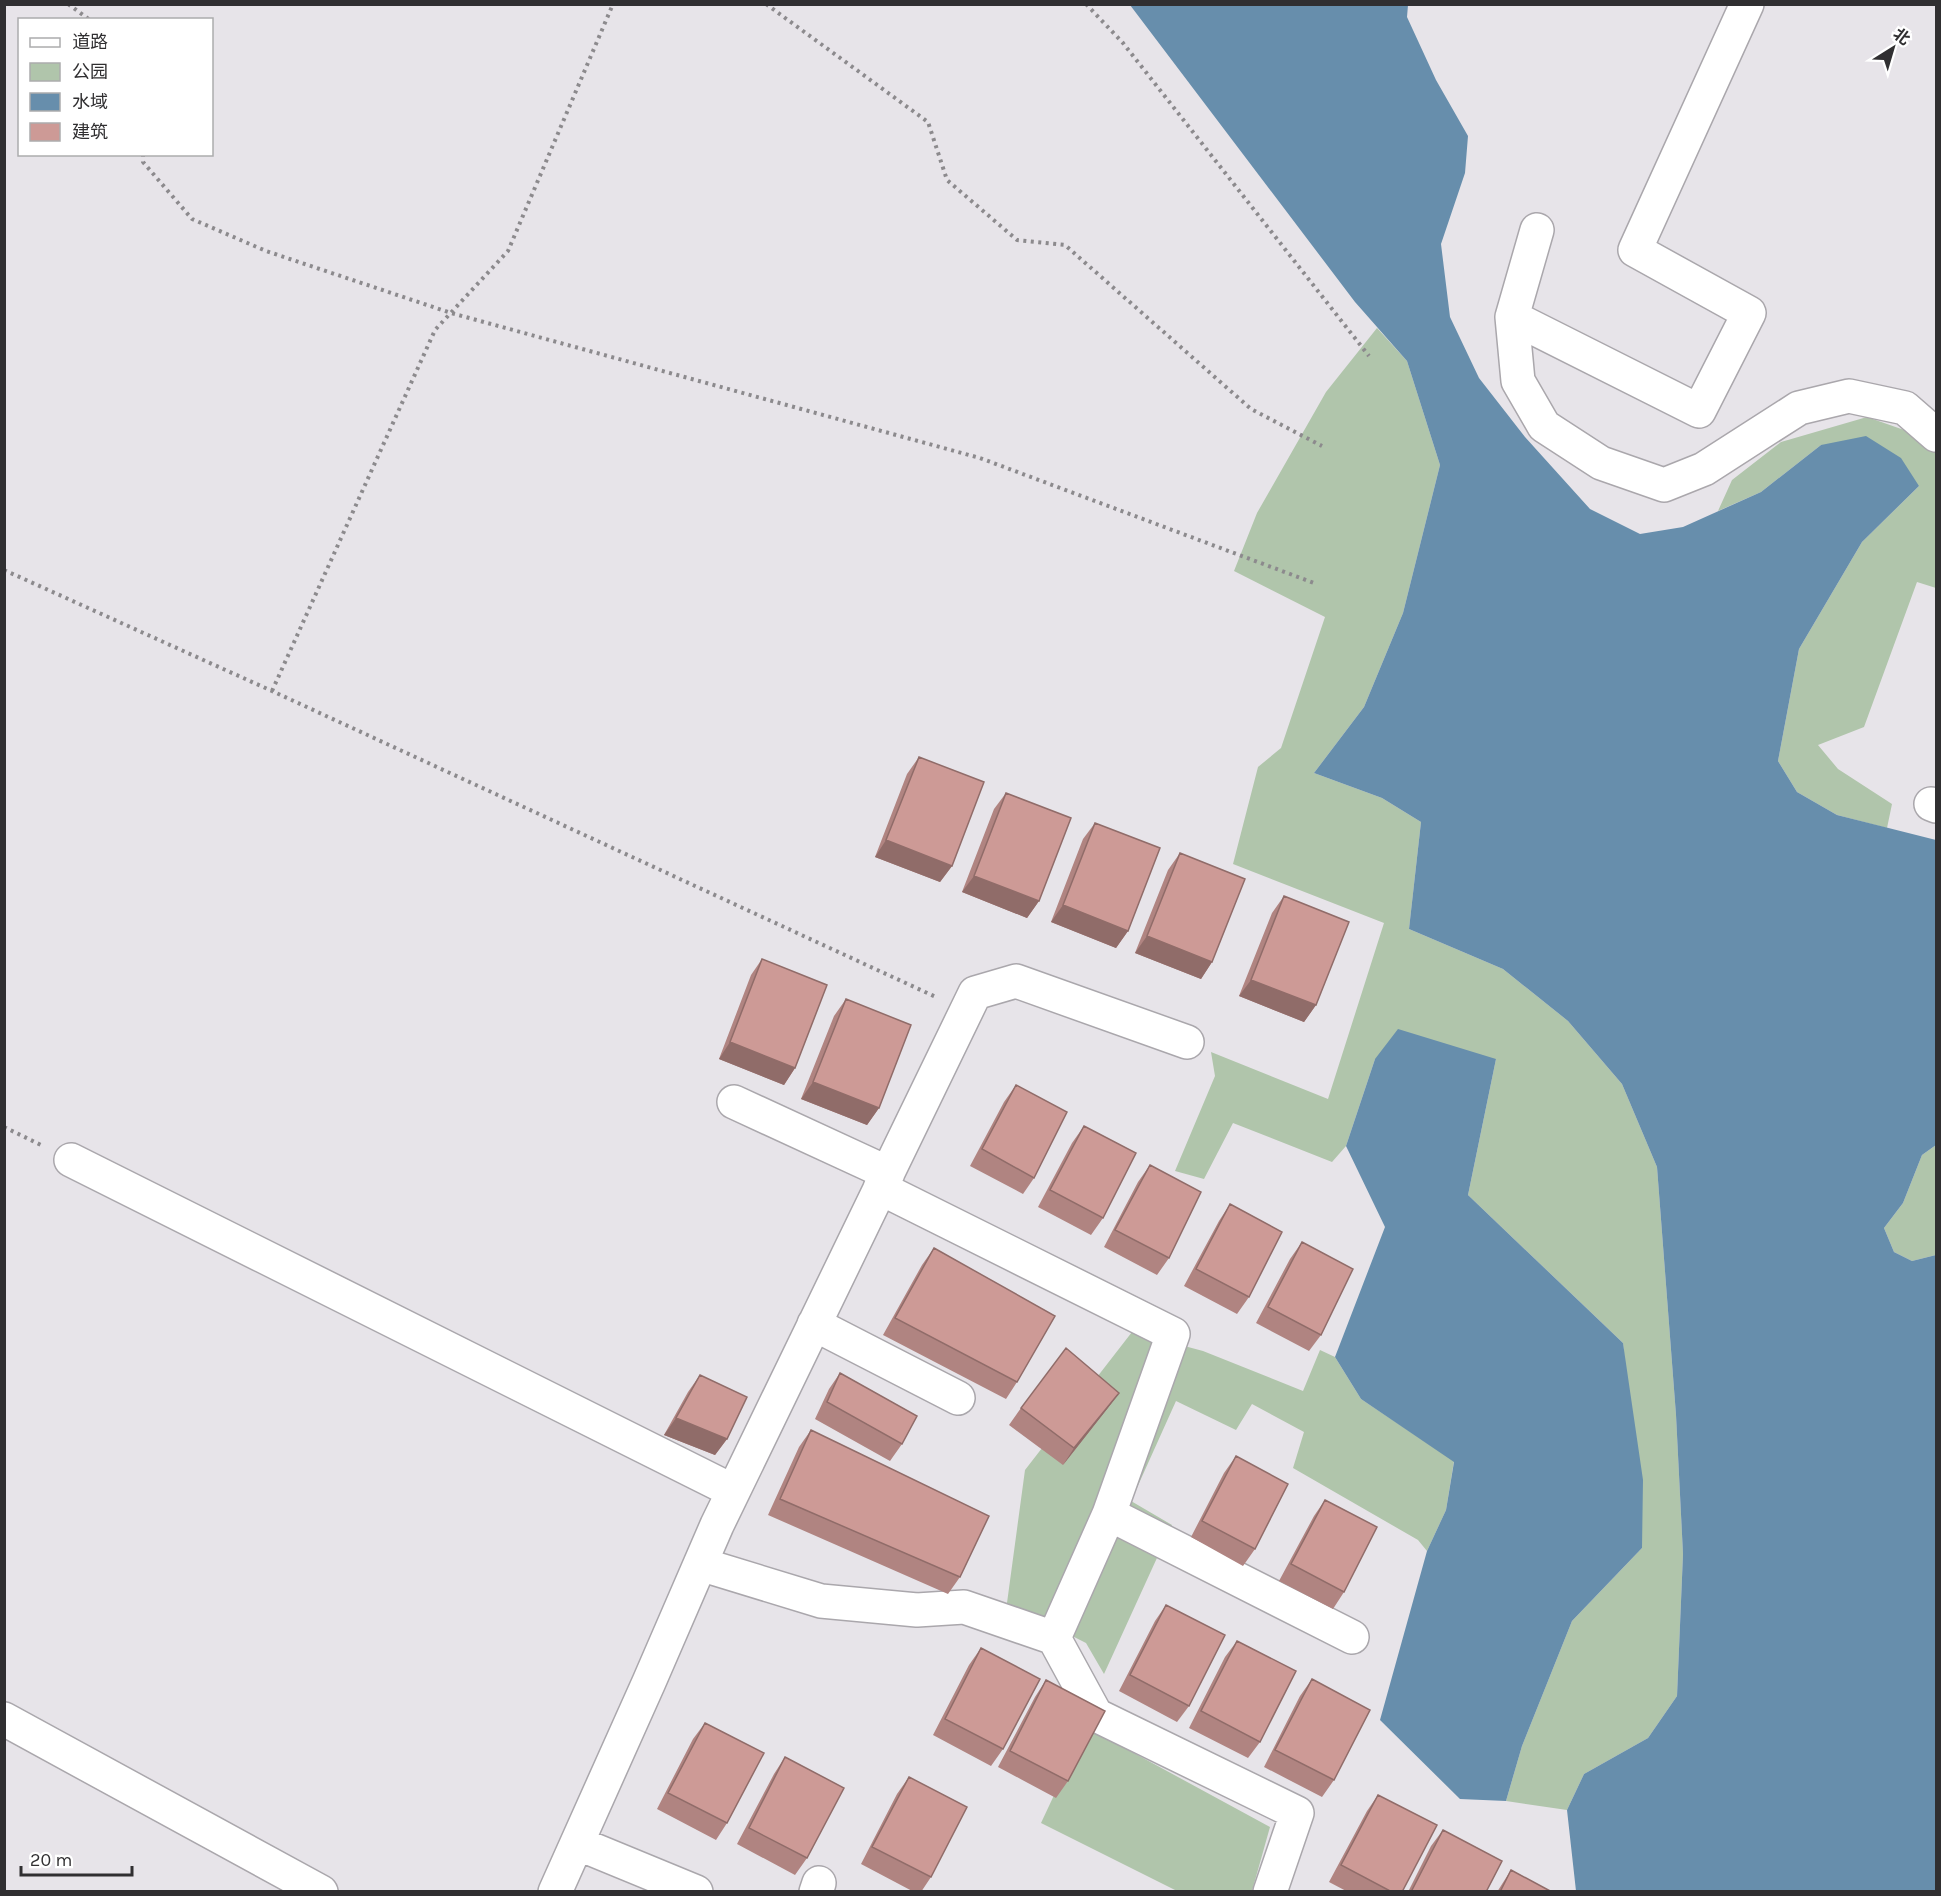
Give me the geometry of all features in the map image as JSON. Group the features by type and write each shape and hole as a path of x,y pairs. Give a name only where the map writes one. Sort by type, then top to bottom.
{"street":[{"path":"1512,317 1699,411 1749,314 1635,250 1747,4"},
{"path":"1537,230 1512,317 1518,381 1544,426 1601,463 1664,485 1704,470 1799,408 1849,396 1905,408 1936,435"},
{"path":"555,1892 733,1491 975,993 1016,981 1186,1042"},
{"path":"734,1102 1173,1334 1109,1514 1054,1638"},
{"path":"71,1160 733,1491"},
{"path":"814,1324 958,1398"},
{"path":"1109,1514 1352,1636"},
{"path":"700,1564 821,1601 918,1610 964,1606 1054,1638 1096,1715 1297,1813 1270,1892"},
{"path":"4,1719 321,1892"},
{"path":"577,1843 696,1892"}],"path":[{"path":"68,4 87,18"},
{"path":"272,691 435,330 508,251 612,4"},
{"path":"766,4 928,122 947,180 1017,240 1065,245 1251,409 1322,446"},
{"path":"1086,4 1123,43 1369,356"},
{"path":"143,156 143,162 192,219 266,251 451,313 980,458 1314,583"},
{"path":"4,570 966,1011"}],"green space":[{"path":"1377,328 1407,361 1440,465 1403,613 1364,707 1314,773 1382,798 1421,822 1409,929 1503,969 1568,1021 1622,1084 1657,1167 1676,1415 1683,1554 1677,1696 1648,1738 1584,1774 1567,1810 1506,1801 1522,1746 1572,1621 1642,1548 1623,1343 1468,1195 1496,1059 1375,1059 1346,1146 1332,1162 1233,1123 1204,1179 1175,1171 1215,1076 1211,1052 1328,1099 1384,923 1233,864 1258,767 1281,748 1325,617 1234,571 1257,513 1326,392"},
{"path":"1867,417 1907,431 1936,451 1936,588 1917,582 1864,727 1818,745 1838,769 1892,804 1887,828 1837,815 1797,792 1778,761 1799,649 1862,542 1919,486 1821,445 1761,492 1718,511 1732,480 1781,442"},
{"path":"1936,1145 1936,1255 1912,1261 1894,1252 1884,1228 1903,1203 1922,1155"},
{"path":"1132,1332 1203,1351 1303,1391 1320,1350 1335,1357 1361,1399 1454,1461 1446,1510 1427,1551 1418,1540 1293,1468 1304,1432 1252,1404 1236,1430 1176,1401 1131,1501 1172,1525 1104,1674 1086,1643 1007,1603 1025,1470"},
{"path":"1086,1727 1270,1827 1252,1891 1179,1892 1041,1823"}],"water":[{"path":"1130,5 1408,5 1407,17 1436,80 1468,136 1465,173 1441,244 1450,317 1479,378 1525,437 1590,509 1640,534 1683,527 1761,492 1821,445 1866,436 1901,458 1919,486 1862,542 1799,649 1778,761 1797,792 1837,815 1936,840 1936,1145 1922,1155 1903,1203 1884,1228 1894,1252 1912,1261 1936,1255 1936,1891 1576,1891 1567,1810 1584,1774 1648,1738 1677,1696 1683,1554 1676,1415 1657,1167 1622,1084 1568,1021 1503,969 1409,929 1421,822 1382,798 1314,773 1364,707 1403,613 1440,465 1407,361 1355,302"},
{"path":"1398,1029 1496,1059 1468,1195 1623,1343 1643,1480 1642,1548 1572,1621 1522,1746 1506,1801 1460,1799 1380,1720 1427,1551 1446,1510 1454,1462 1361,1399 1335,1357 1385,1227 1346,1146 1375,1059"}],"building":[{"path":"919,757 984,782 952,866 886,840"},
{"path":"1006,793 1071,818 1039,901 974,876"},
{"path":"1095,823 1160,848 1128,931 1063,905"},
{"path":"1180,853 1245,879 1212,962 1147,936"},
{"path":"1284,896 1349,922 1316,1005 1251,980"},
{"path":"762,959 827,985 795,1068 730,1042"},
{"path":"846,999 911,1025 879,1108 813,1082"},
{"path":"1016,1085 1067,1112 1034,1178 982,1149"},
{"path":"1084,1126 1136,1153 1103,1218 1050,1190"},
{"path":"1150,1165 1201,1192 1169,1258 1115,1230"},
{"path":"1230,1204 1282,1232 1249,1297 1196,1269"},
{"path":"1302,1242 1353,1269 1321,1335 1268,1307"},
{"path":"934,1248 1055,1316 1017,1382 895,1318"},
{"path":"1066,1348 1119,1393 1074,1448 1021,1408"},
{"path":"840,1373 917,1416 902,1444 827,1402"},
{"path":"700,1375 747,1397 727,1439 676,1418"},
{"path":"811,1430 989,1516 960,1577 780,1499"},
{"path":"1236,1456 1288,1484 1255,1549 1202,1521"},
{"path":"1325,1500 1377,1527 1344,1592 1291,1564"},
{"path":"1166,1605 1225,1635 1189,1706 1130,1675"},
{"path":"1237,1641 1296,1671 1260,1742 1201,1711"},
{"path":"981,1648 1040,1679 1003,1749 945,1719"},
{"path":"1312,1679 1370,1710 1334,1780 1275,1750"},
{"path":"1046,1680 1105,1711 1068,1781 1010,1751"},
{"path":"705,1723 764,1753 727,1823 668,1793"},
{"path":"785,1757 844,1788 807,1858 749,1828"},
{"path":"909,1777 967,1807 931,1877 872,1847"},
{"path":"1378,1795 1437,1825 1402,1892 1392,1892 1341,1865"},
{"path":"1443,1830 1502,1861 1486,1892 1411,1892"},
{"path":"1511,1870 1552,1892 1500,1892"}]}
